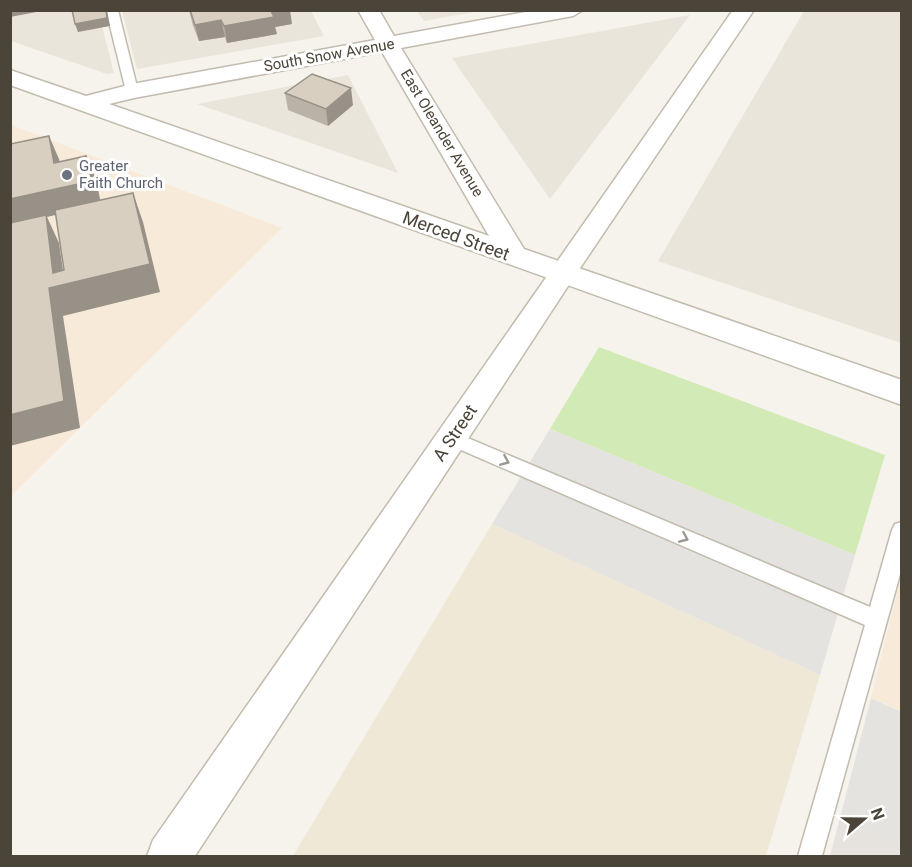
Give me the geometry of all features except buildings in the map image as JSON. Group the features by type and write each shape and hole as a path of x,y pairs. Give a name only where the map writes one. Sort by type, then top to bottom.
{"street":[{"name":"East Oleander Avenue","path":"368,10 515,257"},
{"name":"South Snow Avenue","path":"86,103 132,91 573,10"},
{"name":"A Street","path":"169,856 562,273 744,10"},
{"name":"Merced Street","path":"10,77 902,393"}],"lane":[{"path":"112,10 132,91"},
{"path":"451,438 876,620"},
{"path":"810,856 902,530"}],"shaded area":[{"path":"11,11 98,11 114,73 107,74 11,41"},
{"path":"122,11 311,11 324,36 137,69"},
{"path":"417,11 480,11 424,21"},
{"path":"804,11 901,11 901,343 658,261"},
{"path":"690,15 550,199 452,58 552,40"},
{"path":"348,75 398,173 197,104"},
{"path":"11,125 282,228 11,496"},
{"path":"550,429 855,555 820,675 492,524"},
{"path":"492,524 820,675 766,856 293,856"},
{"path":"901,577 901,712 871,697"},
{"path":"871,698 901,712 901,845 841,814"},
{"path":"841,814 901,845 901,856 830,856"}],"green space":[{"path":"599,347 885,455 855,555 550,429"}],"place":[{"name":"Greater Faith Church","path":"67,175"}]}
